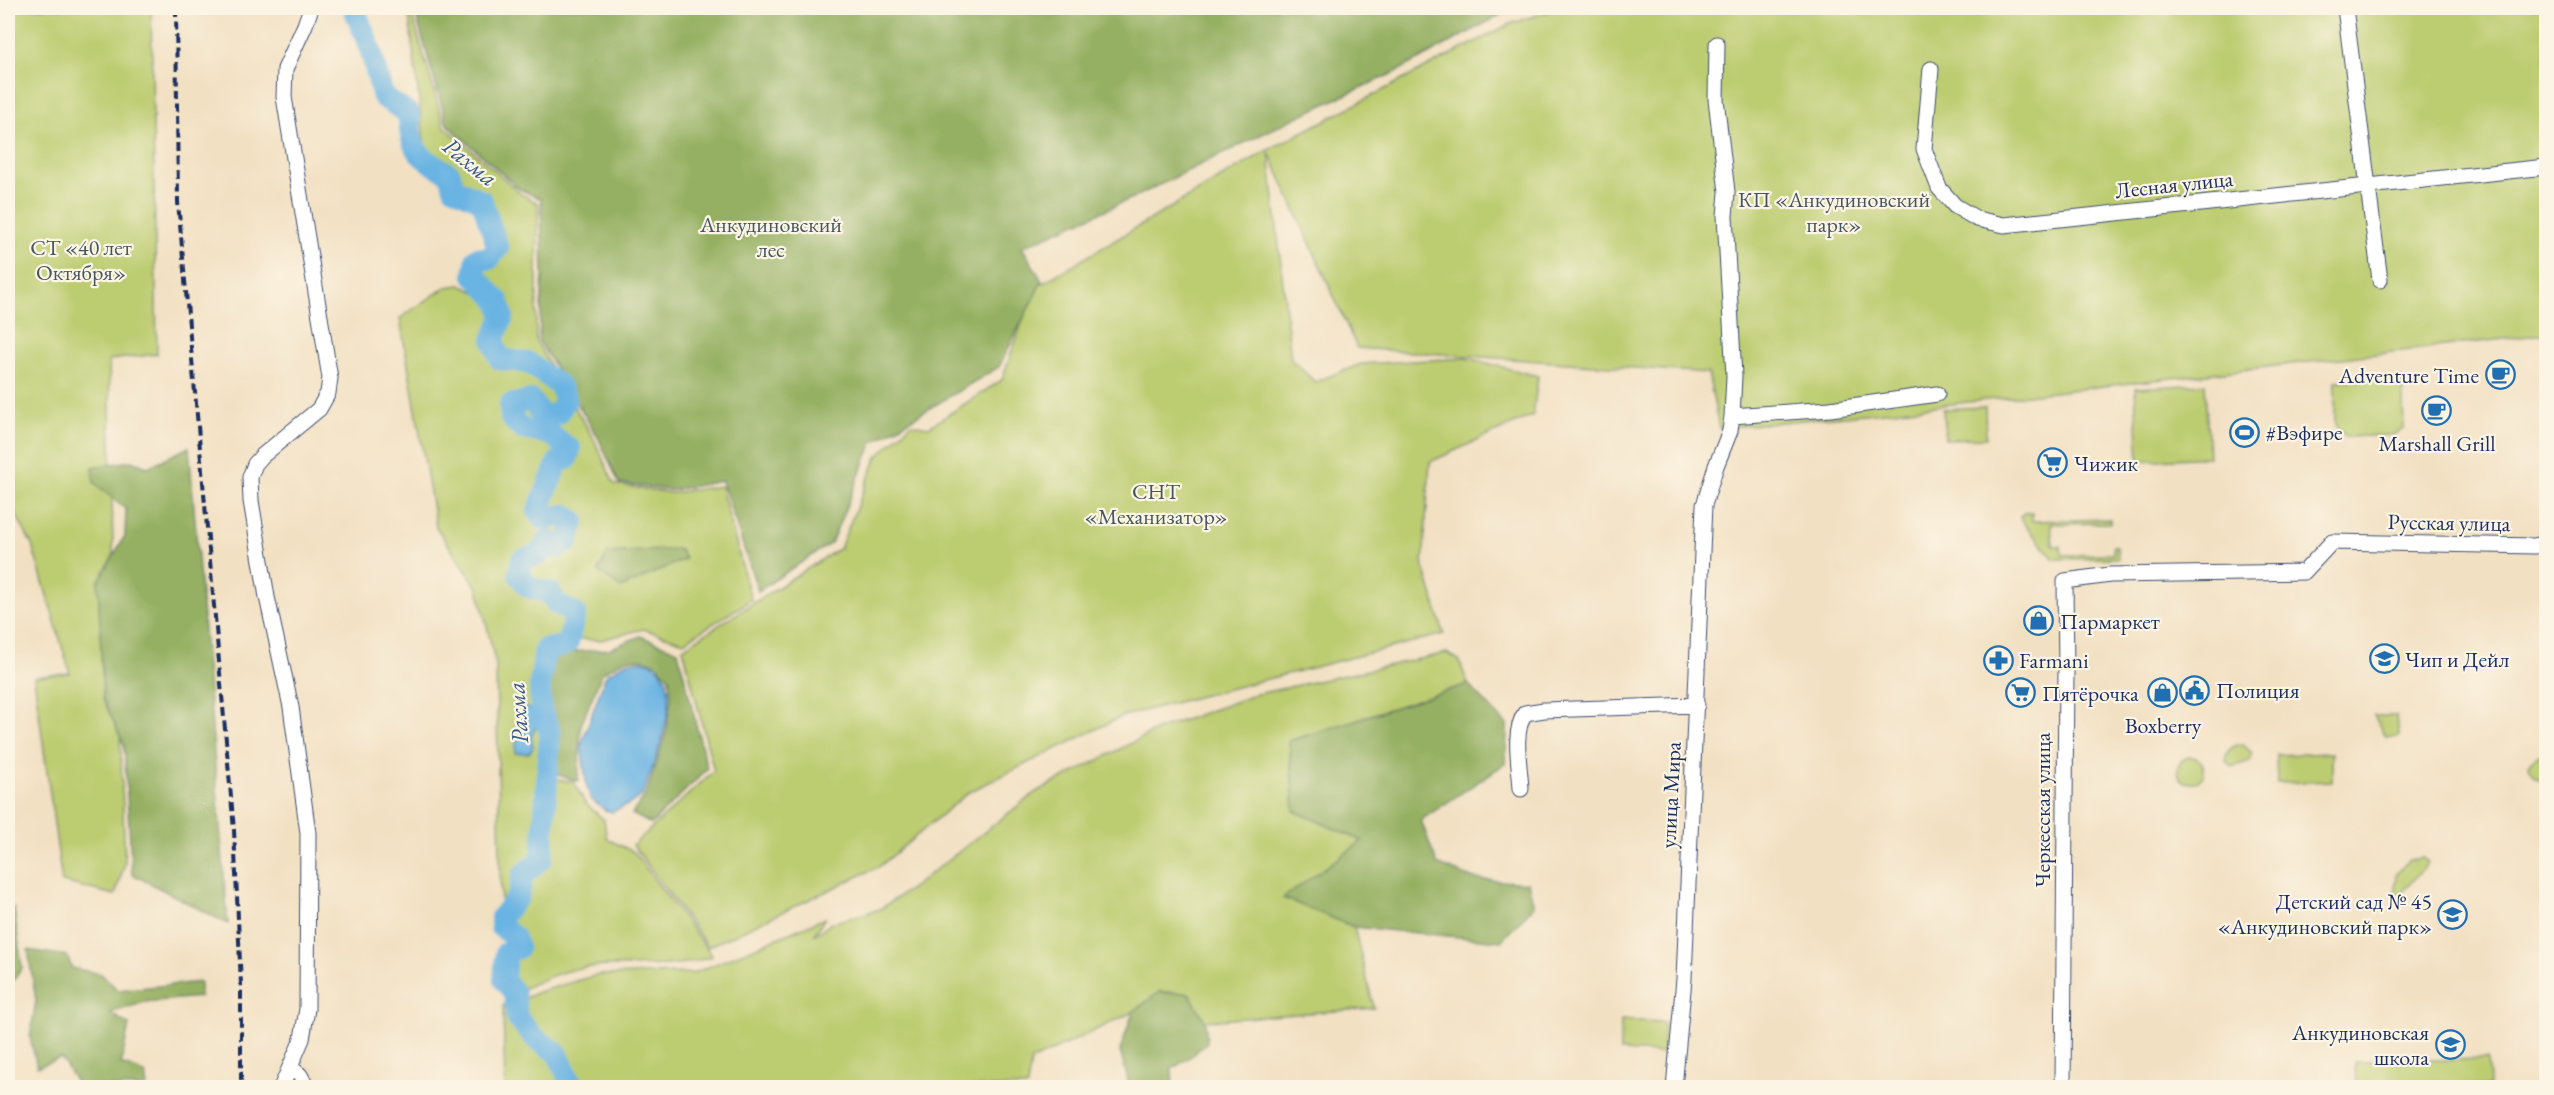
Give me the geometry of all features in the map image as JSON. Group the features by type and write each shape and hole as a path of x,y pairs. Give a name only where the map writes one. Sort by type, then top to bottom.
{"street":[{"path":"281,1088 302,1039 307,1010 308,833 291,707 267,597 251,501 250,477 255,464 262,456 320,409 329,385 330,366 284,97 285,69 311,8"},
{"path":"2345,8 2380,280"},
{"name":"улица Мира","path":"1674,1088 1684,979 1704,505 1730,431 1734,376 1725,216 1726,192 1716,99 1717,44"},
{"name":"Лесная улица","path":"1931,69 1924,148 1939,188 1955,206 1977,219 2004,225 2547,167"},
{"path":"1732,416 1830,409 1937,394"},
{"name":"Черкесская улица","path":"2063,1088 2065,581 2109,575 2304,572 2332,542 2350,542"},
{"name":"Русская улица","path":"2350,542 2535,546 2547,543"},
{"path":"1521,789 1518,736 1525,713 1544,710 1697,705"},
{"path":"290,1067 300,1076 307,1088"}],"green space":[{"name":"СТ «40 лет Октября»","path":"8,8 151,8 157,354 109,360 113,550 125,863 115,895 62,882 34,677 70,673 32,545 8,499"},
{"path":"408,8 410,8 444,126 521,194 538,203 536,341 556,376 525,356 503,352 498,339 508,315 503,296 481,275 481,263 492,262 503,249 486,197 459,184 453,170 426,156"},
{"name":"Анкудиновский лес","path":"414,8 1513,8 1396,72 1301,115 1137,196 1022,247 1042,281 999,367 873,442 831,543 758,591 722,481 672,490 619,483 598,437 539,341 543,275 541,199 518,188 447,124"},
{"path":"1559,8 2546,8 2546,334 1875,413 1719,428 1708,373 1357,348 1269,152 1291,359 1315,382 1361,364 1467,358 1538,376 1533,415 1430,462 1423,564 1444,634 1123,716 969,792 880,866 708,947 633,845 714,771 683,648 840,548 877,457 911,424 929,427 1002,380 1034,288 1268,150 1510,24"},
{"path":"460,285 492,299 497,317 486,341 496,365 530,369 556,392 553,406 543,407 532,394 506,402 508,421 518,434 550,441 560,453 554,456 534,510 541,523 566,524 556,540 545,536 536,549 519,557 515,571 518,585 548,597 553,607 570,617 561,640 541,647 537,708 543,734 536,856 520,871 515,895 501,907 496,665 478,588 436,527 400,318 446,287"},
{"path":"2402,378 2404,428 2393,435 2346,437 2335,425 2335,381"},
{"path":"2205,384 2209,457 2139,461 2135,388"},
{"path":"573,404 593,437 614,484 672,493 721,486 751,600 684,642 643,629 601,640 574,639 578,610 560,598 551,588 527,578 528,564 542,559 547,549 559,554 570,546 580,521 572,512 545,509 562,467 570,464 576,450 559,433 529,423 521,414 528,409 544,423 564,418"},
{"path":"1985,407 1986,438 1945,439 1943,409"},
{"path":"189,447 228,924 132,874 124,745 103,699 98,582 125,536 126,509 94,483 93,467 131,461 148,467"},
{"path":"2024,513 2032,513 2032,521 2111,519 2111,523 2051,524 2053,546 2061,546 2062,555 2113,554 2113,546 2117,546 2118,558 2054,559 2021,520 2020,516"},
{"path":"679,549 685,559 621,588 598,571 608,553"},
{"path":"640,636 678,651 707,769 651,824 632,814 646,794 666,732 671,698 669,678 657,664 643,659 626,659 602,673 581,725 578,781 558,775 546,688 552,657 572,652 609,649"},
{"path":"1447,653 1459,660 1468,684 1289,741 1363,841 1284,898 1354,927 1374,1008 1205,1021 1189,993 1159,992 1133,1012 1031,1061 1027,1087 576,1088 559,1051 536,1033 522,1016 519,1001 538,992 597,975 694,973 825,918 814,935 832,923 880,909 912,888 1036,792 1159,729 1257,694"},
{"path":"1468,684 1507,725 1506,763 1421,820 1437,864 1474,879 1528,883 1534,906 1501,941 1354,927 1283,898 1362,841 1294,811 1289,741"},
{"path":"2374,716 2397,716 2399,737 2386,737"},
{"path":"2243,745 2252,753 2250,761 2232,767 2226,761 2226,756 2230,749"},
{"path":"2332,753 2332,781 2277,783 2276,755"},
{"path":"2539,755 2546,755 2546,781 2534,776 2530,768 2529,764"},
{"path":"2191,757 2200,761 2204,770 2200,779 2191,783 2182,779 2178,770 2182,761"},
{"path":"551,778 574,782 585,803 604,820 607,839 634,852 712,956 697,961 667,965 579,968 552,976 518,991 509,979 511,957 520,949 517,935 507,925 508,916 522,898 526,876 545,859"},
{"path":"2423,858 2428,863 2402,893 2398,895 2395,893 2396,875 2409,860"},
{"path":"14,908 22,968 13,981 8,981 8,911"},
{"path":"28,950 67,956 72,968 101,974 118,990 200,982 200,997 145,1002 110,1013 129,1025 121,1064 145,1073 147,1087 79,1087 61,1058 37,1067 30,1037 36,1001"},
{"path":"1159,992 1189,993 1205,1021 1207,1042 1172,1069 1173,1087 1130,1087 1120,1051 1133,1012"},
{"path":"511,1002 514,1018 532,1041 553,1056 568,1087 505,1087 503,1006"},
{"path":"1621,1020 1664,1022 1663,1053 1620,1051"},
{"path":"2488,1059 2489,1087 2356,1087 2355,1062"}],"water":[{"path":"644,661 659,669 667,682 669,700 666,720 655,762 643,794 632,803 612,812 605,810 591,799 587,788 581,745 606,675 627,662"},
{"path":"521,703 535,714 538,723 532,735 533,747 529,753 515,753"}],"waterway":[{"name":"Рахма","path":"354,8 370,48 383,97 409,114 411,137 418,152 450,174 454,188 482,201 498,248 489,259 477,258 474,275 499,302 503,317 493,340 500,359 529,363 559,385 566,400 558,414 542,416 531,400 510,405 511,418 522,429 550,434 570,449 567,459 558,462 538,511 542,518 566,515 574,521 568,542 557,548 548,540 540,554 522,560 519,575 528,587 551,593 556,603 575,614 568,643 560,647 545,649 540,684 541,710 550,732 542,858 523,875 518,897 501,917 501,927 513,936 518,948 506,953 504,980 514,993 517,1018 535,1038 557,1053 573,1088"}],"railway":[{"path":"176,8 178,202 234,830 241,985 241,1088"}],"place":[{"name":"Adventure Time","path":"2500,375"},
{"name":"Marshall Grill","path":"2437,411"},
{"name":"#Вэфире","path":"2245,432"},
{"name":"Чижик","path":"2053,463"},
{"name":"Пармаркет","path":"2039,621"},
{"name":"Чип и Дейл","path":"2384,659"},
{"name":"Farmani","path":"1998,660"},
{"name":"Полиция","path":"2195,690"},
{"name":"Пятёрочка","path":"2021,693"},
{"name":"Boxberry","path":"2163,693"},
{"name":"Детский сад № 45 «Анкудиновский парк»","path":"2453,914"},
{"name":"Анкудиновская школа","path":"2450,1045"}],"park label":[{"name":"КП «Анкудиновский парк»","path":"1834,212"},
{"name":"СНТ «Механизатор»","path":"1156,504"}]}
